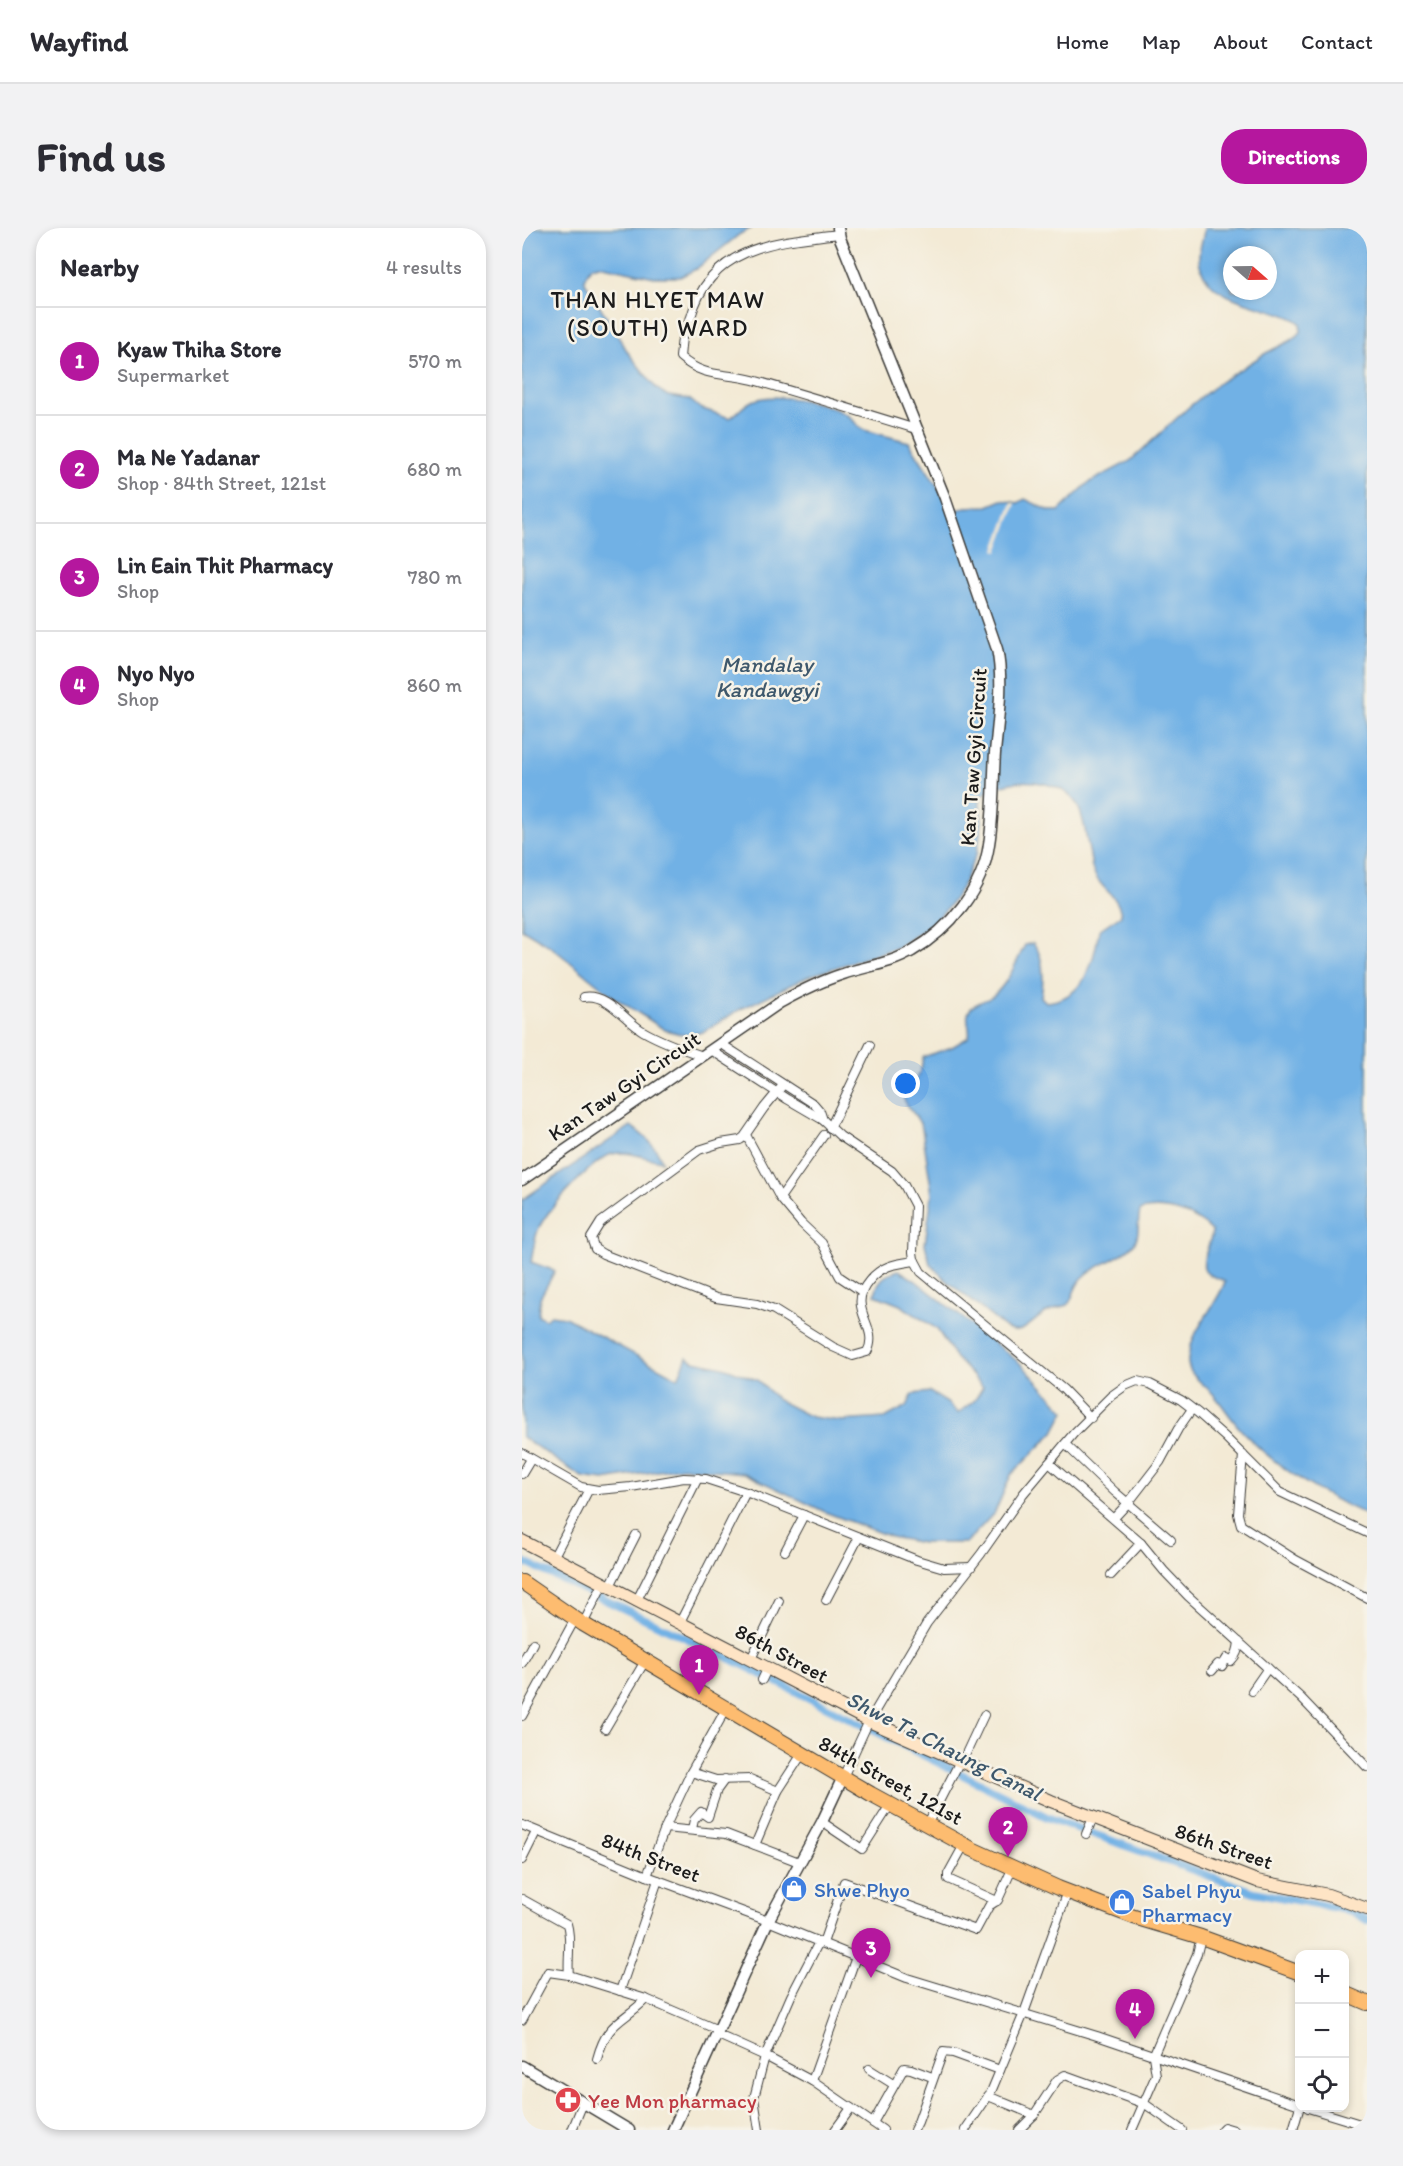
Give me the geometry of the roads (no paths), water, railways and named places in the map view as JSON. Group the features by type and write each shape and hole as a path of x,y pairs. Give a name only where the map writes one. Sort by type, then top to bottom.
{"main road":[{"name":"86th Street","path":"522,1541 553,1558 602,1591 636,1602 680,1622 751,1659 765,1675 960,1763 1089,1826 1257,1881 1335,1897 1367,1909"},
{"name":"84th Street, 121st","path":"522,1581 579,1622 843,1778 963,1845 1134,1917 1202,1937 1295,1972"},
{"path":"1349,1995 1367,2003"}],"street":[{"name":"Kan Taw Gyi Circuit","path":"522,1180 781,1002 805,988 910,953 943,928 960,910 985,860 991,827 1000,663 997,649 919,430 838,231"},
{"path":"838,231 779,241 750,250 717,269 705,283 693,307 691,319 683,333 680,357 692,368 715,375 746,378 919,430"},
{"path":"584,997 594,997 609,1003 641,1029 672,1046 712,1050 783,1085 814,1104 820,1111 827,1132 892,1171 909,1193 915,1214 912,1241 915,1261 927,1279 988,1326 1063,1389 1091,1418"},
{"path":"780,1198 827,1132 870,1045"},
{"path":"712,1050 823,1120"},
{"path":"783,1085 740,1140 699,1150 601,1222 592,1234 593,1245 598,1252 716,1298 757,1304 774,1310 853,1356 867,1352 870,1343 860,1299 861,1291 885,1266 915,1261"},
{"path":"746,1135 772,1187 780,1198 822,1243 840,1277 861,1291"},
{"path":"673,2130 768,1921 822,1822 863,1733 927,1623 971,1567 1023,1494 1065,1444 1111,1396 1137,1381 1165,1391 1192,1409 1280,1492 1367,1533"},
{"path":"1113,1518 1129,1502 1160,1462 1192,1409"},
{"path":"1065,1444 1115,1492 1172,1540"},
{"path":"522,1453 581,1487 589,1489 631,1487 684,1478 698,1478 746,1492 917,1560 944,1568 971,1567"},
{"path":"1243,1455 1238,1514 1241,1525 1296,1560 1364,1597 1367,1587"},
{"path":"522,1474 531,1459"},
{"path":"1049,1462 1141,1543 1172,1580 1301,1698 1367,1767"},
{"path":"636,1602 698,1478"},
{"path":"553,1558 589,1489"},
{"path":"680,1622 746,1492"},
{"path":"785,1551 804,1515"},
{"path":"522,1716 579,1622 602,1591 636,1535"},
{"path":"826,1599 859,1536"},
{"path":"1112,1575 1141,1543"},
{"path":"751,1659 779,1601"},
{"path":"1212,1671 1218,1664 1222,1666 1227,1658 1231,1661 1234,1658 1239,1642"},
{"path":"522,1663 533,1643"},
{"path":"605,1729 645,1661"},
{"path":"1252,1691 1268,1668"},
{"path":"647,1876 665,1828 691,1772 726,1709"},
{"path":"927,1825 984,1715"},
{"path":"755,1845 778,1791 802,1754"},
{"path":"691,1772 716,1780 750,1779 778,1791"},
{"path":"692,1829 694,1820 701,1812 708,1817 717,1790 725,1779"},
{"path":"822,1822 862,1849 890,1805"},
{"name":"84th Street","path":"522,1825 937,1988 1024,2013 1295,2105"},
{"path":"665,1828 726,1834 799,1862"},
{"path":"522,1860 536,1832"},
{"path":"963,1845 948,1874 948,1879 997,1901"},
{"path":"759,2130 754,2098 765,2056 791,1996 821,1943 844,1882 976,1930 989,1906 997,1901 1012,1867"},
{"path":"620,1990 658,1880"},
{"path":"964,2130 988,2096 1000,2070 1024,2013 1068,1891"},
{"path":"522,1899 567,1924 570,1934 567,1959 569,1975"},
{"path":"1132,2130 1156,2075 1154,2056 1202,1937"},
{"path":"812,2081 856,1957"},
{"path":"522,2020 548,1972 569,1975 620,1990 646,1999 717,2032 812,2081 883,2130"},
{"path":"597,2059 601,2044 609,2031 619,2019 636,2009 646,1999"},
{"path":"914,2130 926,2102 940,2055 945,2051 1000,2070"},
{"path":"522,2066 629,2130"},
{"path":"873,2125 899,2073 906,2068 932,2077"},
{"path":"869,2069 893,2084"},
{"path":"1019,2130 1034,2115 1057,2080 1065,2075 1145,2104 1182,2130"},
{"path":"988,2096 1034,2115"},
{"path":"572,2130 582,2103"},
{"path":"836,2130 851,2108"},
{"path":"1293,2130 1298,2112"},
{"path":"1321,2112 1367,2126"},
{"path":"1221,2130 1224,2127 1234,2130"}],"water":[{"name":"Mandalay Kandawgyi","path":"522,228 752,228 740,234 696,269 680,277 654,277 599,265 591,267 585,277 585,282 629,354 656,388 668,396 689,399 700,408 730,418 752,401 762,398 786,398 827,406 849,417 864,430 909,442 954,512 965,507 988,506 1002,500 1018,503 1025,499 1050,511 1059,511 1088,483 1130,461 1220,382 1290,341 1301,332 1300,323 1294,319 1237,300 1277,300 1277,246 1223,246 1223,292 1212,285 1204,274 1199,260 1204,228 1367,228 1367,1515 1333,1499 1270,1457 1242,1431 1214,1395 1190,1370 1188,1359 1193,1339 1225,1282 1204,1270 1204,1260 1212,1231 1189,1215 1160,1208 1141,1210 1137,1238 1131,1247 1083,1277 1068,1305 1048,1312 1018,1331 1007,1329 947,1281 930,1264 925,1244 932,1194 922,1128 906,1103 902,1087 916,1080 921,1070 923,1057 952,1047 969,1037 970,1010 999,990 1012,972 1025,945 1033,943 1042,961 1041,997 1046,1002 1059,999 1070,994 1085,977 1094,954 1099,930 1121,915 1113,897 1093,871 1082,815 1071,797 1063,790 1034,782 1020,782 1000,786 981,796 982,821 977,853 961,888 949,906 931,925 898,947 809,976 739,1010 703,1032 685,1035 665,1030 615,998 550,946 522,929"},
{"path":"631,1126 653,1146 662,1161 631,1154 612,1154 583,1175 550,1211 538,1230 531,1262 555,1271 540,1298 538,1315 545,1319 551,1315 565,1317 678,1378 687,1357 694,1361 723,1367 757,1380 778,1400 811,1417 841,1421 885,1418 907,1406 913,1394 930,1392 949,1404 958,1413 975,1400 983,1387 955,1357 937,1329 900,1305 875,1295 882,1279 899,1270 1021,1364 1065,1411 1054,1432 1011,1475 995,1512 966,1543 922,1543 891,1537 825,1512 744,1473 682,1467 604,1480 582,1477 522,1437 522,1200"}],"waterway":[{"name":"Shwe Ta Chaung Canal","path":"522,1561 733,1660 1049,1818 1254,1892 1352,1911 1367,1920"}],"place":[{"name":"Kyaw Thiha Store","path":"699,1695"},
{"name":"Ma Ne Yadanar","path":"1008,1857"},
{"name":"Shwe Phyo","path":"794,1889"},
{"name":"Sabel Phyu Pharmacy","path":"1122,1902"},
{"name":"Lin Eain Thit Pharmacy","path":"871,1978"},
{"name":"Nyo Nyo","path":"1135,2039"},
{"name":"Yee Mon pharmacy","path":"568,2100"}],"district":[{"name":"THAN HLYET MAW (SOUTH) WARD","path":"658,313"}]}
